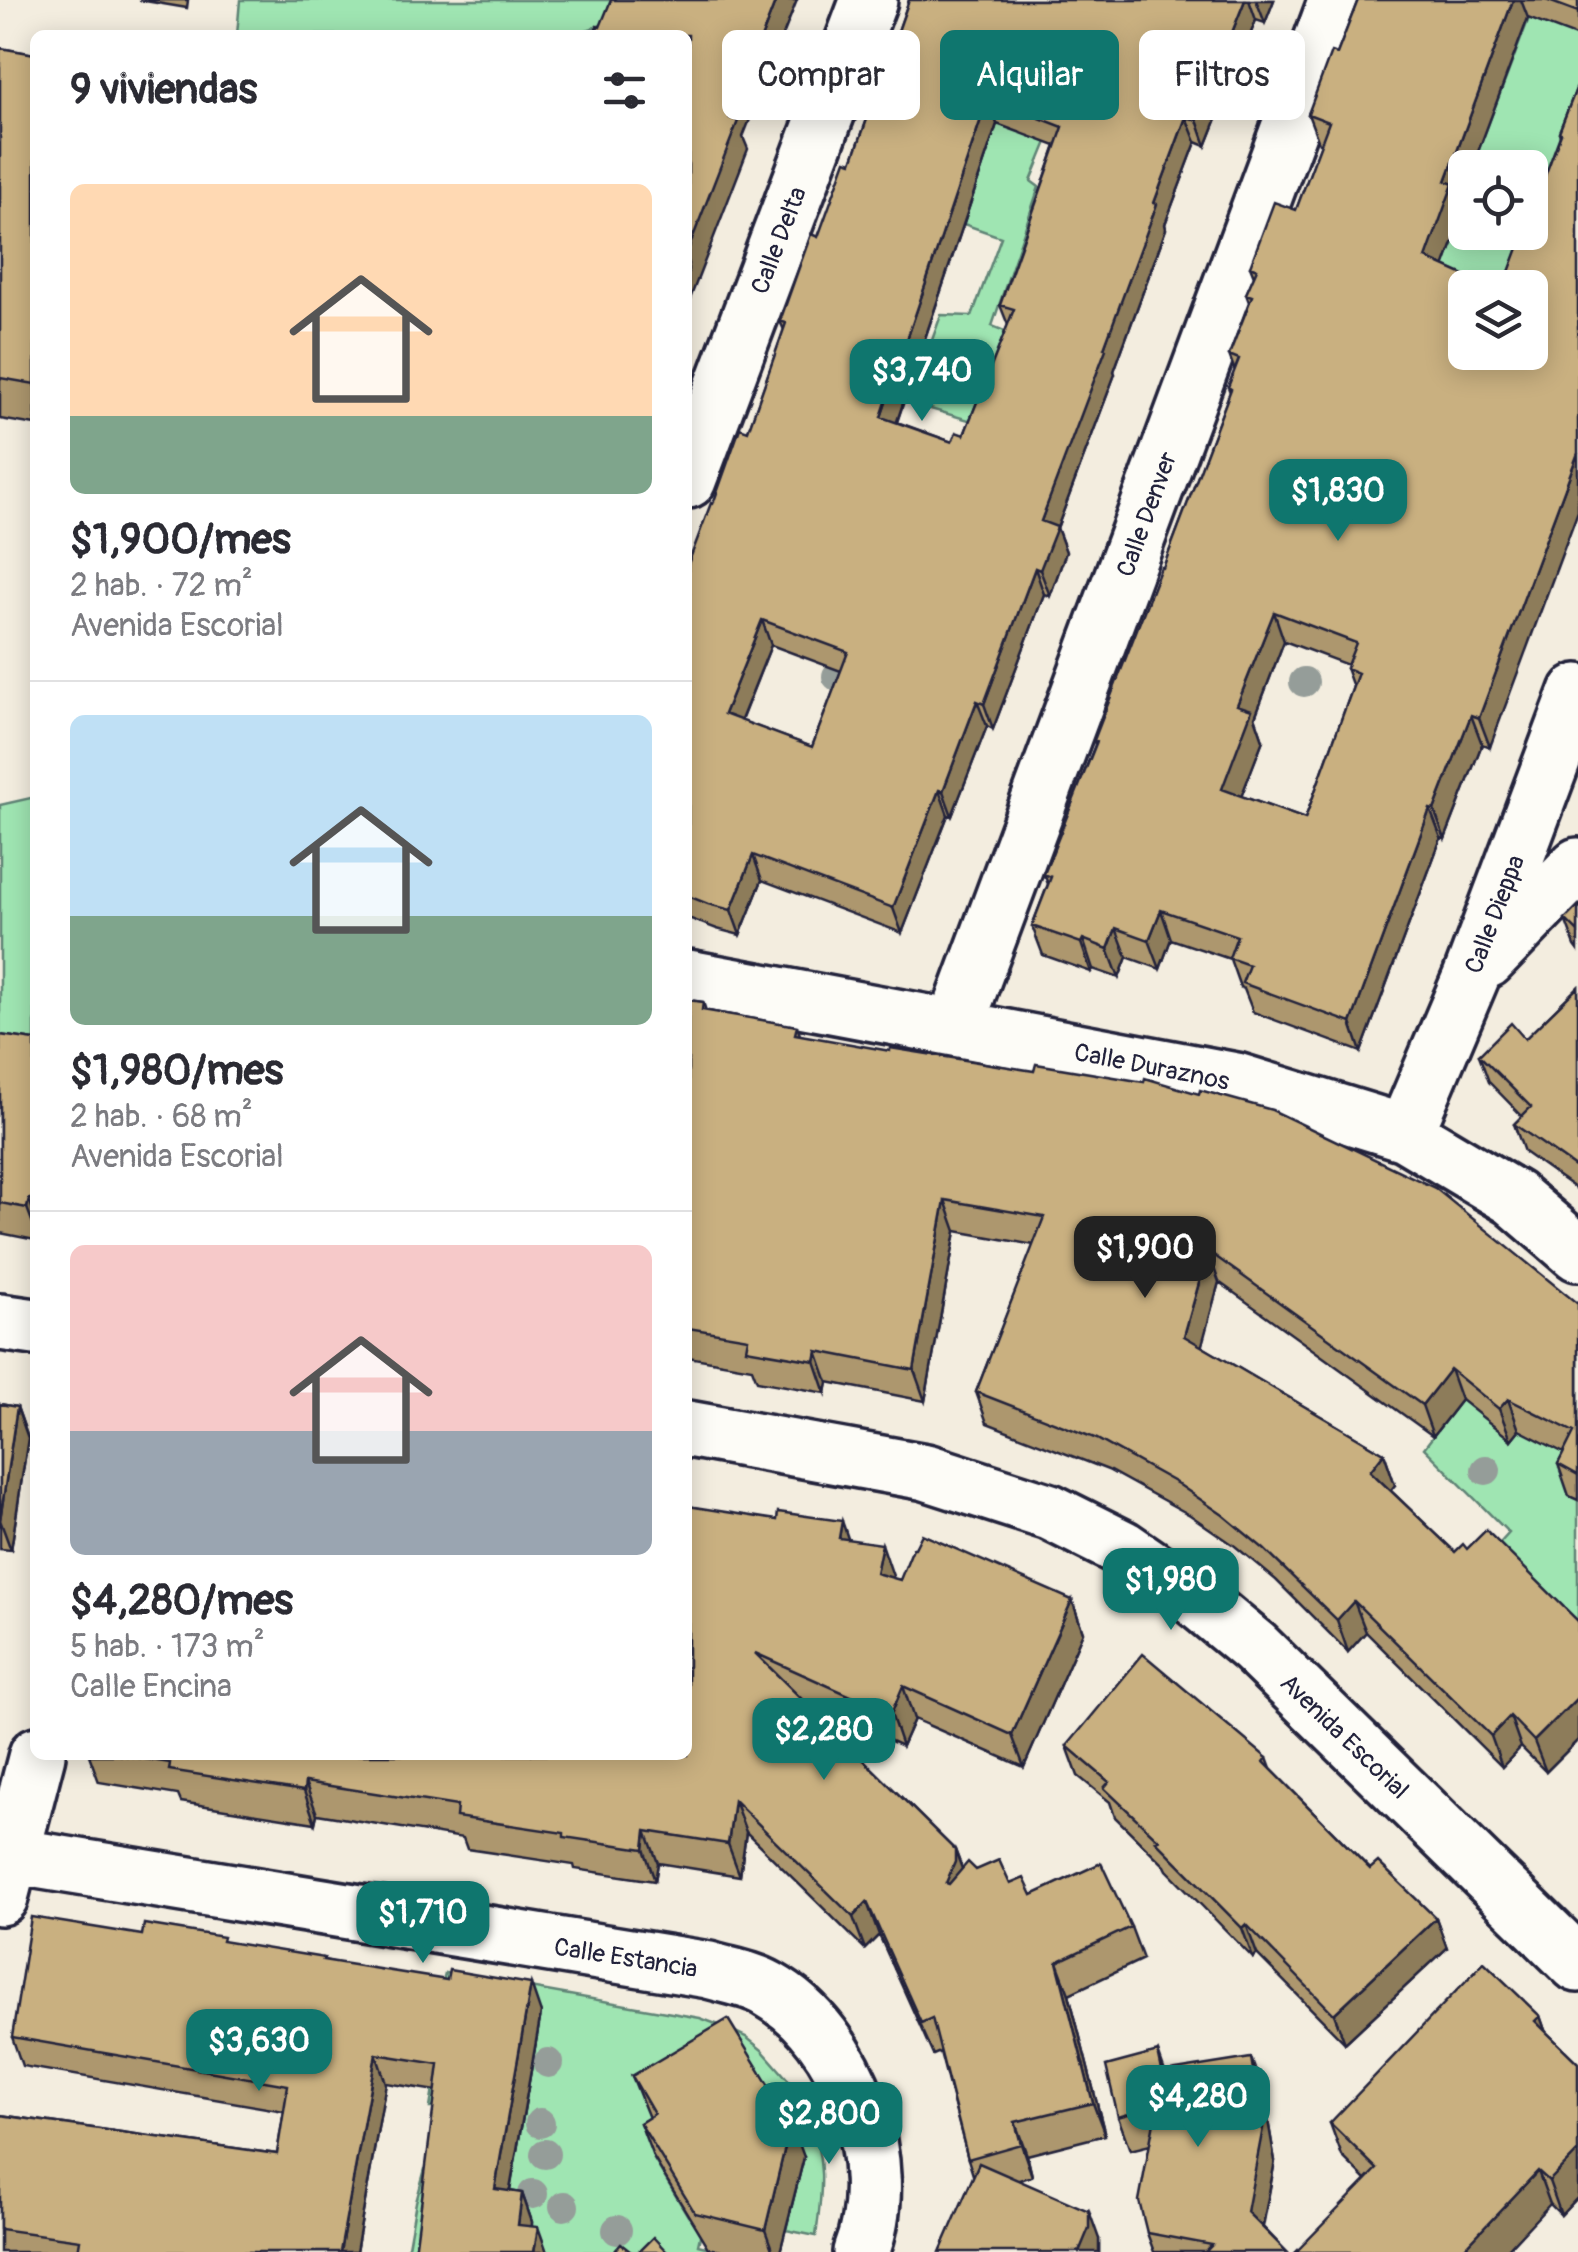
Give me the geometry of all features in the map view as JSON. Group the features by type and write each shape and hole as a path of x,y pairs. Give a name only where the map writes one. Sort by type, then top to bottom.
{"street":[{"name":"Calle Delta","path":"692,469 869,0"},
{"name":"Calle Denver","path":"955,1027 1337,0"},
{"name":"Calle Dieppa","path":"1405,1133 1471,977 1578,692"},
{"path":"1471,977 1578,866"},
{"name":"Calle Duraznos","path":"692,979 1236,1082 1405,1133 1514,1198 1578,1253"},
{"path":"0,1322 30,1326"},
{"name":"Avenida Escorial","path":"692,1430 926,1472 1050,1512 1122,1548 1196,1598 1254,1646 1578,1964"},
{"path":"4,1869 37,1760"},
{"name":"Calle Estancia","path":"4,1869 709,1970 766,1987 797,2009 825,2040 849,2085 868,2134 873,2181 869,2232 861,2252"}],"green space":[{"path":"240,0 655,0 587,30 237,30"},
{"path":"1578,0 1578,140 1548,222 1548,150 1479,150 1529,18 1547,25"},
{"path":"972,120 992,120 1047,142 1031,181 1039,187 992,326 1086,364 977,442 969,420 906,402 941,315 972,316 1001,237 938,215 974,187 994,132"},
{"path":"1450,250 1538,250 1530,270 1448,270 1448,318 1431,284"},
{"path":"30,798 30,1048 0,1042 0,805"},
{"path":"1578,1357 1578,1641 1491,1553 1509,1533 1424,1448 1461,1400"},
{"path":"445,1973 700,2018 746,2037 762,2050 804,2104 780,2119 667,2149 653,2158 688,2216 704,2218 698,2245 725,2252 407,2252 425,2169 517,2150 541,2013 440,2108 430,2108 446,2008 437,2006"},
{"path":"806,2114 820,2159 816,2236 786,2230 804,2157 785,2126"}],"building":[{"path":"611,0 776,0 764,30 722,30 722,120 738,121 692,240 692,30 596,30 600,27"},
{"path":"909,0 1245,0 1233,30 1139,30 1139,120 1185,120 1106,349 1041,521 1057,527 1040,570 1035,568 984,704 977,701 893,908 753,855 731,910 692,898 692,553 740,428 748,431 786,323 780,321 811,234 818,237 846,160 852,162 867,120 920,120 920,30 898,30","holes":["940,30 1119,30 1119,120 1045,120 1063,127 1000,305 1014,309 964,435 956,432 952,442 881,417 981,120 940,120","762,620 848,652 812,747 724,714"]},
{"path":"1358,0 1513,0 1457,150 1448,150 1448,198 1426,258 1453,270 1448,270 1448,370 1548,370 1548,270 1510,270 1517,250 1548,250 1548,168 1578,84 1578,453 1479,718 1471,715 1434,810 1430,809 1351,1023 1242,983 1249,965 1229,958 1237,936 1161,910 1149,940 1116,928 1108,949 1032,926 1051,877 1044,874 1231,389 1228,387 1239,359 1229,355 1252,296 1246,294 1257,269 1250,266 1274,202 1296,210 1329,122 1308,114 1331,52 1337,54","holes":["1274,612 1356,643 1346,668 1358,673 1305,819 1222,789 1252,710 1237,705"]},
{"path":"1546,0 1578,0 1578,12"},
{"path":"0,48 30,53 30,383 0,378"},
{"path":"1578,906 1578,932 1565,919"},
{"path":"1578,987 1575,1167 1514,1124 1531,1107 1479,1055 1511,1023 1525,1039"},
{"path":"692,1001 703,1002 702,1010 797,1026 795,1034 1034,1071 1036,1064 1144,1082 1145,1078 1272,1110 1435,1188 1578,1304 1578,1475 1558,1464 1574,1432 1508,1399 1499,1409 1450,1369 1422,1405 1208,1251 1184,1336 1384,1453 1370,1471 1455,1552 1463,1544 1467,1549 1486,1530 1578,1621 1578,1697 1534,1741 1510,1716 1491,1736 1354,1601 1337,1620 1264,1549 1178,1484 1097,1439 976,1392 1044,1217 945,1200 914,1370 817,1351 815,1361 746,1349 748,1338 692,1329"},
{"path":"0,1035 30,1039 30,1199 27,1208 0,1203"},
{"path":"0,1404 17,1407 0,1520"},
{"path":"692,1507 777,1520 778,1512 842,1521 839,1538 882,1544 876,1573 900,1580 922,1534 1072,1600 1012,1735 903,1686 891,1714 755,1653 955,1850 955,1862 946,1883 968,1862 976,1870 999,1860 1010,1884 1024,1878 1032,1895 1101,1863 1131,1927 1057,1962 1093,2103 1015,2122 1021,2144 968,2159 932,2018 921,2023 867,1902 853,1917 734,1800 728,1844 646,1831 644,1849 456,1817 457,1806 305,1782 304,1791 169,1770 170,1763 151,1760 692,1760"},
{"path":"1143,1654 1267,1758 1264,1762 1370,1869 1378,1862 1436,1918 1334,2014 1246,1924 1242,1928 1104,1788 1109,1782 1067,1746"},
{"path":"31,1917 142,1935 144,1924 447,1980 449,1970 531,1984 495,2189 522,2193 518,2225 538,2227 534,2252 415,2252 439,2064 376,2054 340,2252 78,2252 80,2240 0,2229 0,2115 277,2154 288,2085 12,2037"},
{"path":"1484,1962 1540,2016 1535,2021 1578,2063 1578,2151 1549,2181 1538,2171 1461,2252 1296,2252 1377,2169 1330,2123"},
{"path":"728,2019 791,2122 765,2230 695,2213 640,2123 654,2114 632,2076"},
{"path":"1158,2052 1163,2075 1251,2058 1263,2128 1247,2212 1287,2252 1205,2252 1212,2245 1147,2233 1139,2201 1157,2106 1118,2117 1106,2066"},
{"path":"979,2163 1089,2211 1089,2228 1079,2252 940,2252"},
{"path":"653,2237 667,2252 638,2252"},
{"path":"621,2244 630,2251 614,2252"}]}
